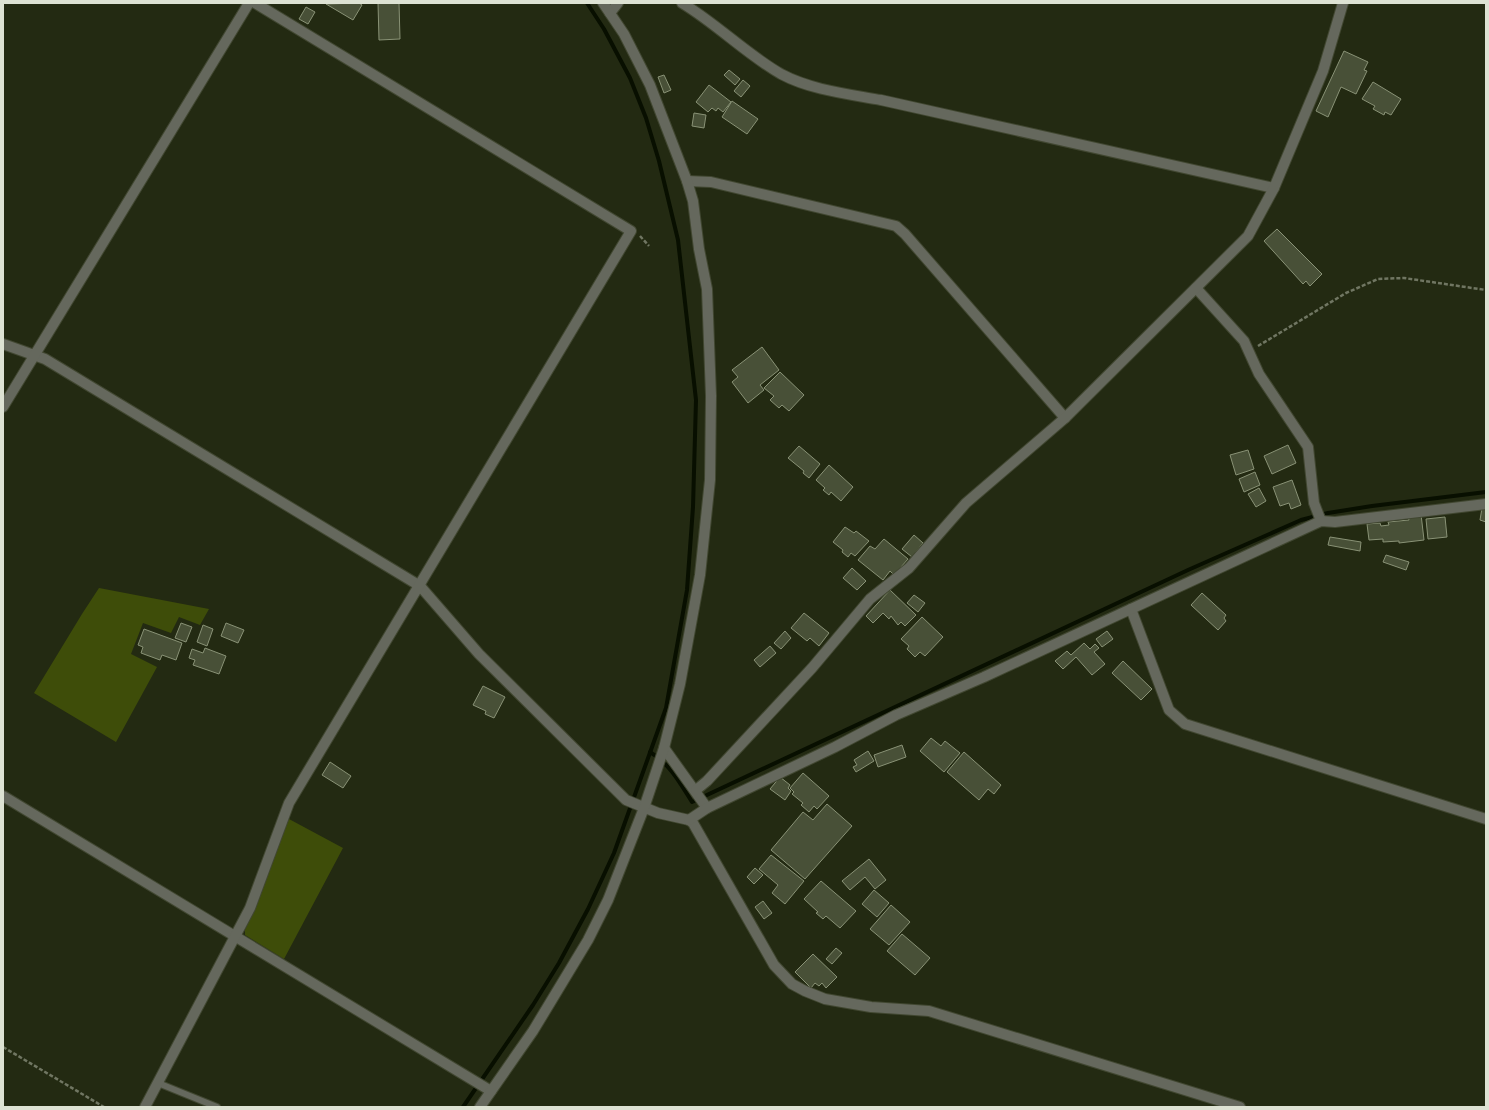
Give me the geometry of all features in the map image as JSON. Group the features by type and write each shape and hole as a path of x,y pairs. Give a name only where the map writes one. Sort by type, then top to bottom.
{"street":[{"path":"3,407 249,3"},
{"path":"145,1107 250,908 263,876 280,822 289,803 631,231 255,3"},
{"path":"480,1107 488,1089 533,1031 588,940 608,900 664,748 680,684 700,575 710,480 711,396 706,289 698,249 693,201 687,181 650,85 624,34 603,3"},
{"path":"610,13 618,3"},
{"path":"682,3 700,14 761,61 782,74 823,89 881,100 1274,188"},
{"path":"696,790 707,781 812,668 870,598 909,568 966,503 1065,418 1248,236 1274,188 1323,71 1343,3"},
{"path":"687,181 711,182 896,226 1065,418"},
{"path":"1196,288 1244,341 1259,374 1308,447 1314,503 1321,521"},
{"path":"3,344 35,355 58,367 420,586 479,654 626,800 641,807 689,820 696,828 774,965 792,984 804,991 825,999 850,1005 929,1011 1240,1107"},
{"path":"689,820 707,808 835,747 896,715 1321,521 1335,522 1486,504"},
{"path":"1131,609 1170,710 1185,724 1486,819"},
{"path":"664,748 696,790 707,808"},
{"path":"3,796 488,1089"}],"lane":[{"path":"158,1083 217,1107"}],"path":[{"path":"1248,351 1346,293 1378,279 1404,278 1486,290"},
{"path":"3,1047 104,1107"}],"green space":[{"path":"99,588 209,609 200,625 179,617 171,633 143,623 131,654 157,667 116,742 34,693"},
{"path":"289,819 343,848 284,959 245,935 245,930 258,900 283,827"}],"building":[{"path":"359,3 362,5 353,20 326,4"},
{"path":"378,3 399,3 400,39 379,40"},
{"path":"306,7 315,12 308,24 299,19"},
{"path":"1344,51 1368,62 1364,70 1367,71 1356,94 1341,87 1328,117 1316,111"},
{"path":"729,70 740,79 735,85 724,75"},
{"path":"664,75 671,90 664,93 658,77"},
{"path":"743,80 750,86 741,97 734,91"},
{"path":"1373,82 1401,99 1391,115 1385,112 1384,115 1373,109 1375,106 1362,99"},
{"path":"709,85 731,102 723,112 718,108 716,111 712,108 708,112 696,102"},
{"path":"732,101 758,119 747,134 722,117"},
{"path":"694,113 706,115 704,128 692,126"},
{"path":"1277,229 1322,274 1310,286 1306,281 1303,284 1264,241"},
{"path":"762,347 779,370 760,385 764,390 748,403 732,382 738,377 732,370"},
{"path":"780,372 804,395 789,411 782,405 779,408 770,400 774,396 764,388"},
{"path":"1288,445 1296,463 1272,474 1264,456"},
{"path":"799,446 820,464 809,478 803,473 804,471 788,458"},
{"path":"1248,450 1254,469 1236,475 1230,455"},
{"path":"829,465 853,487 841,501 831,492 829,495 823,490 825,488 816,480"},
{"path":"1255,472 1260,485 1244,492 1239,479"},
{"path":"1292,480 1301,505 1291,509 1289,503 1280,506 1273,487"},
{"path":"1259,488 1266,501 1256,507 1248,494"},
{"path":"1482,508 1486,508 1486,522 1480,520"},
{"path":"1421,514 1424,540 1399,543 1399,541 1383,542 1383,539 1369,540 1367,524 1380,523 1381,526 1389,525 1388,522 1409,520 1408,516"},
{"path":"1445,517 1447,537 1428,539 1426,519"},
{"path":"845,527 854,533 856,531 869,541 855,556 851,553 848,557 842,552 843,550 833,542"},
{"path":"914,535 923,543 912,557 902,549"},
{"path":"1330,537 1361,542 1360,551 1328,545"},
{"path":"884,539 908,559 894,575 890,571 883,580 858,560 870,546 875,549"},
{"path":"1386,555 1409,562 1406,570 1383,562"},
{"path":"852,568 866,581 857,590 843,578"},
{"path":"890,590 916,615 905,626 901,622 898,625 891,616 889,619 883,613 873,623 866,616"},
{"path":"1202,593 1226,615 1224,618 1226,621 1218,630 1191,605"},
{"path":"914,595 925,603 918,612 907,603"},
{"path":"804,613 829,633 819,646 810,638 807,641 791,628"},
{"path":"922,617 943,637 925,656 920,652 915,657 907,649 909,646 901,639"},
{"path":"181,623 192,627 186,642 175,638"},
{"path":"226,623 244,630 238,643 221,636"},
{"path":"203,625 213,629 207,646 197,642"},
{"path":"144,629 182,643 176,660 162,655 160,660 141,653 143,647 138,645"},
{"path":"785,631 791,638 781,649 774,643"},
{"path":"1107,631 1113,639 1102,647 1096,639"},
{"path":"1084,643 1090,649 1095,644 1099,648 1094,652 1105,664 1092,675 1076,657 1063,669 1055,661 1067,651 1071,655"},
{"path":"770,646 776,653 760,667 754,660"},
{"path":"205,648 226,656 219,674 193,665 195,660 189,658 192,649 203,653"},
{"path":"1123,661 1152,689 1141,700 1112,673"},
{"path":"483,686 505,697 494,718 485,714 486,711 473,705"},
{"path":"931,738 941,746 945,741 960,753 944,772 920,751"},
{"path":"902,745 906,757 878,767 874,755"},
{"path":"868,751 874,761 856,772 853,767 857,765 854,760"},
{"path":"964,752 1001,785 994,794 988,789 979,800 947,772"},
{"path":"330,762 351,776 343,788 322,775"},
{"path":"803,773 829,796 817,809 814,806 809,812 801,805 803,803 792,794 794,792 790,788"},
{"path":"780,777 790,785 788,788 791,791 785,800 770,789"},
{"path":"827,804 852,826 805,879 771,850 803,812 813,820"},
{"path":"771,855 804,881 785,904 772,893 778,885 759,869"},
{"path":"869,859 886,880 875,889 865,877 850,890 842,881"},
{"path":"755,868 763,875 754,884 747,877"},
{"path":"821,881 856,911 840,928 826,916 823,919 804,899"},
{"path":"874,890 889,903 877,917 862,904"},
{"path":"763,901 772,913 764,919 755,907"},
{"path":"891,905 910,922 889,945 870,929"},
{"path":"902,934 930,958 915,975 887,951"},
{"path":"836,948 842,953 832,964 826,959"},
{"path":"813,954 837,977 826,988 822,983 819,986 815,983 811,988 795,972"}],"waterway":[{"path":"463,1107 533,1005 559,963 588,909 614,853 666,708 687,590 693,507 696,400 678,240 659,161 646,118 630,78 604,29 587,3"},
{"path":"650,752 669,768 692,802 1188,570 1301,520 1328,513 1372,506 1486,492"}]}
